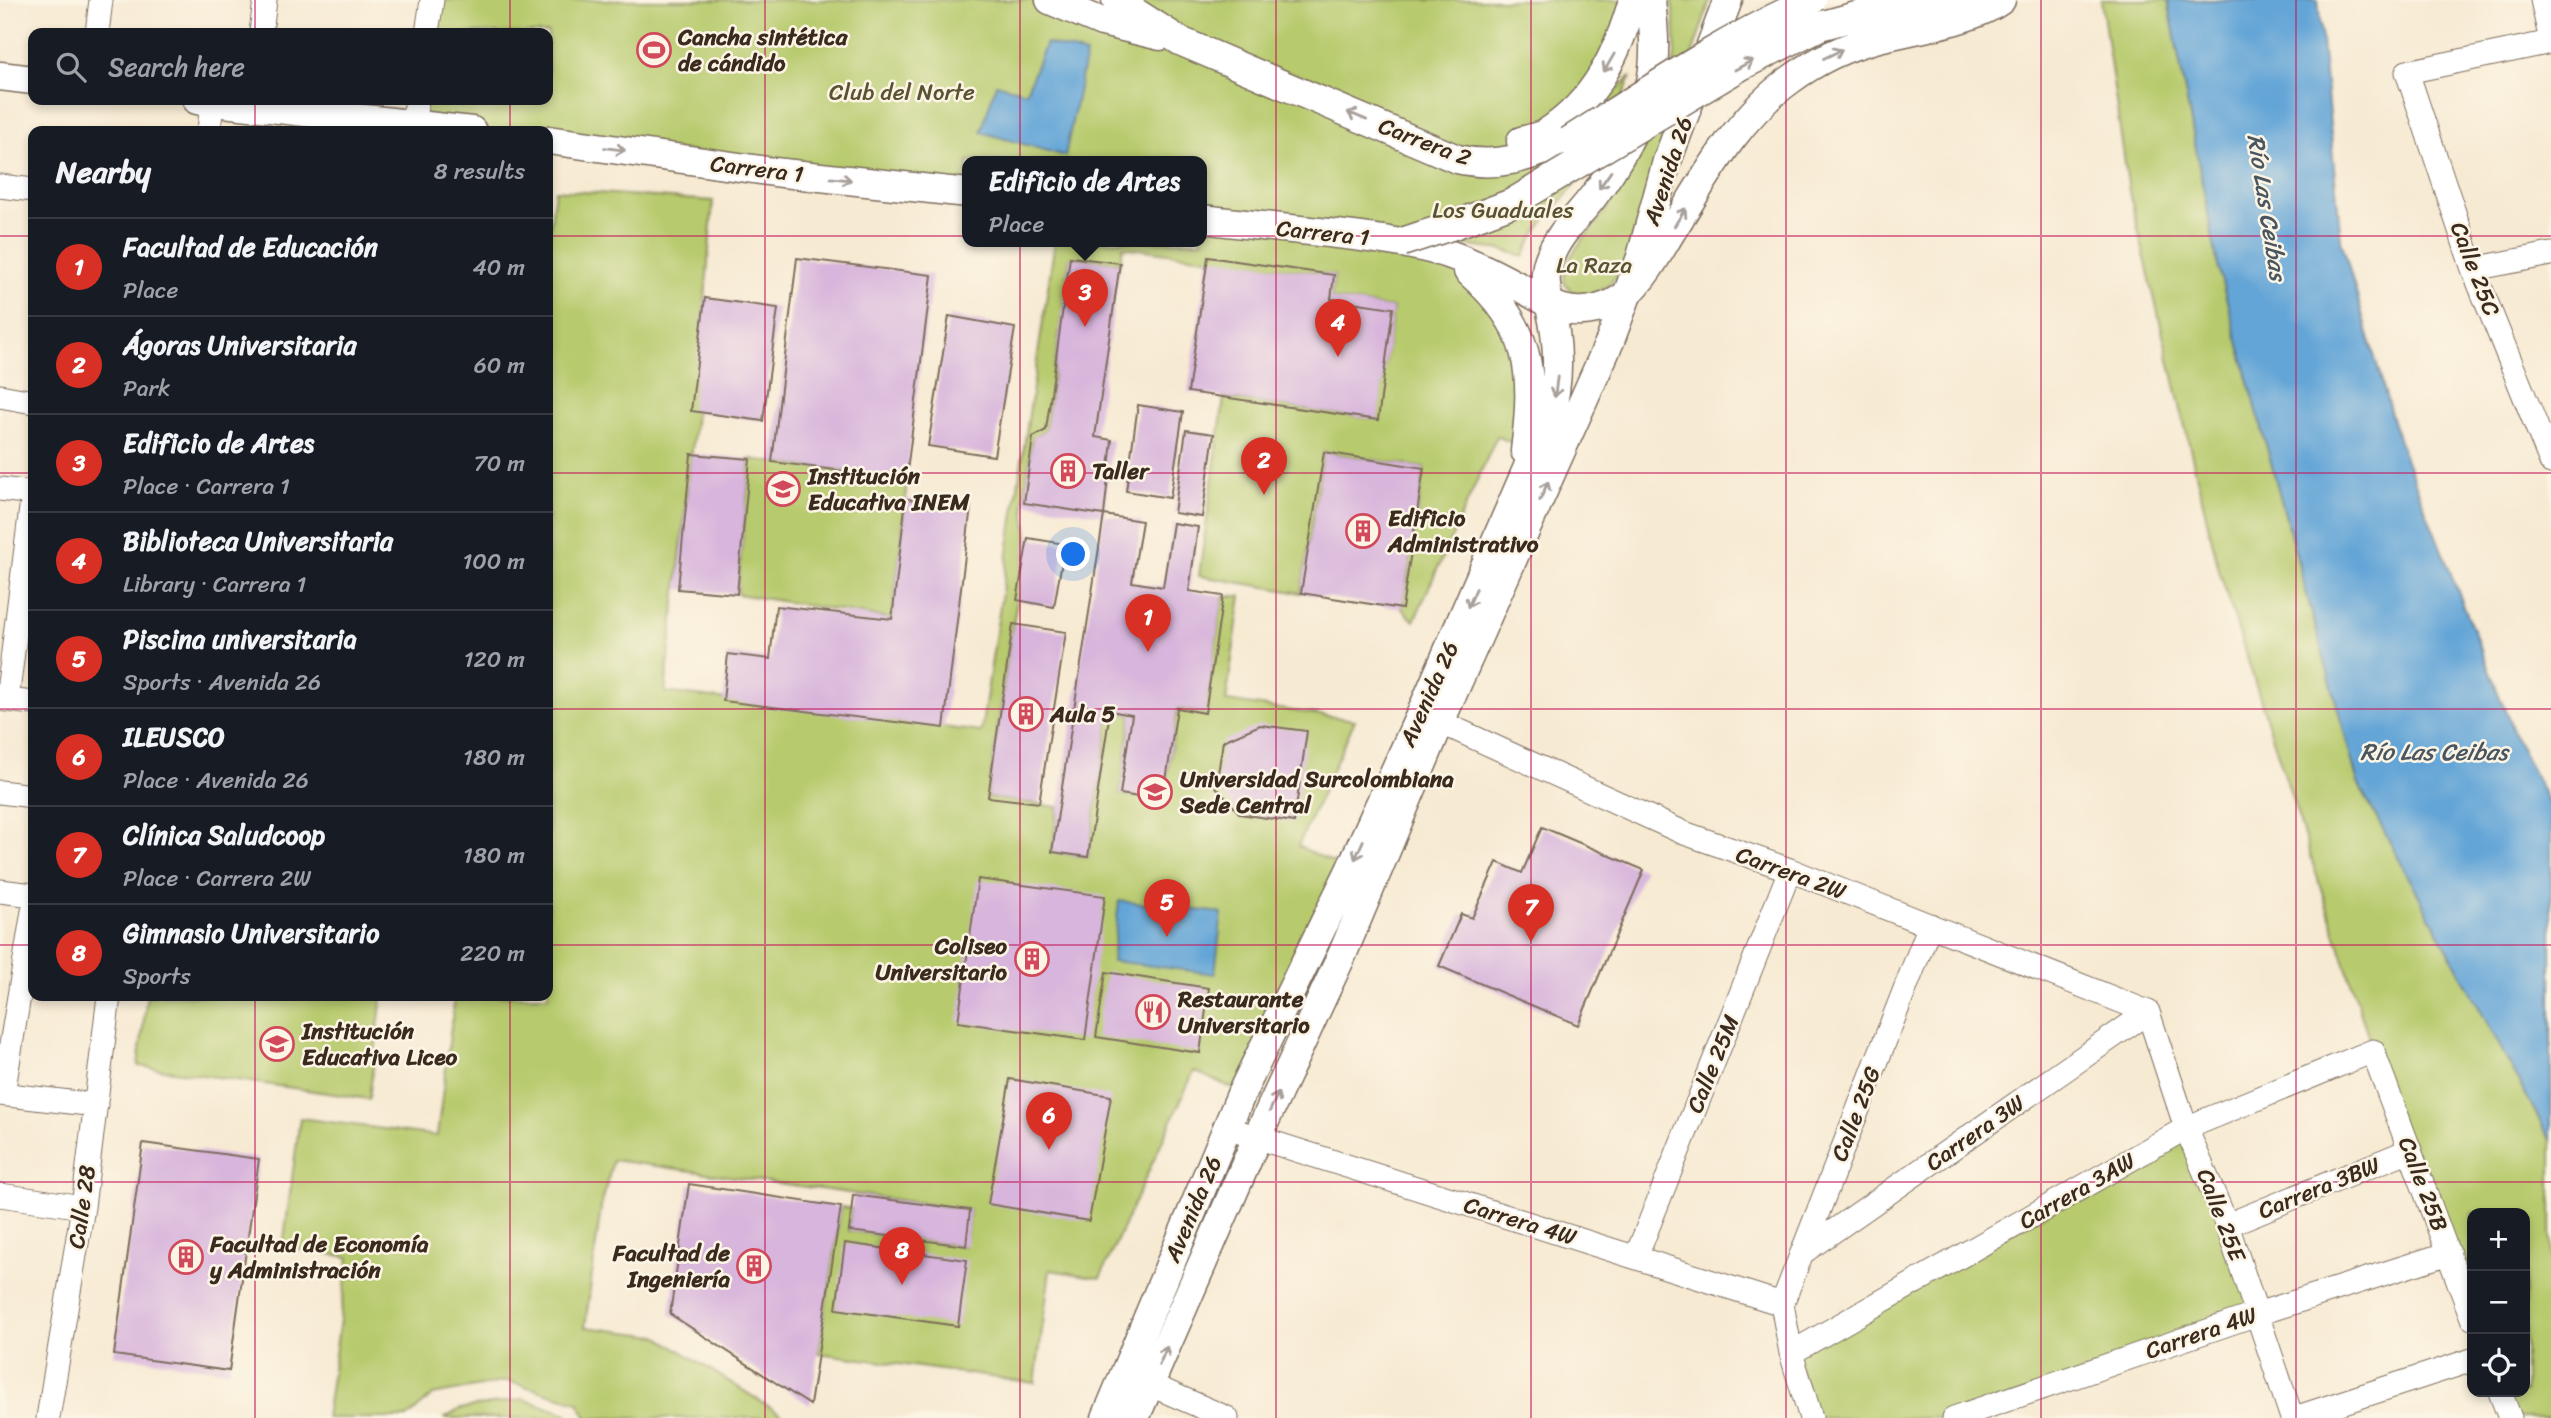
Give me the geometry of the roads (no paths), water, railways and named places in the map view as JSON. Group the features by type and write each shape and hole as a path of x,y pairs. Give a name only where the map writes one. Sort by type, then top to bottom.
{"main road":[{"name":"Carrera 2","path":"1050,0 1102,22 1180,41 1457,159 1477,164 1501,163 1569,141 1777,15 1871,12 1960,0"},
{"name":"Carrera 2","path":"1116,0 1180,41"},
{"path":"1420,143 1508,145 1545,134 1581,103 1610,66 1623,37 1633,0"},
{"name":"Avenida 26","path":"1107,1418 1242,1092 1350,870 1550,416 1557,393 1559,364 1545,284 1548,261 1556,243 1610,174 1649,90 1654,27 1651,0"},
{"name":"Avenida 26","path":"1135,1418 1257,1138 1342,954 1440,722 1585,400 1629,293 1667,162 1728,0"},
{"path":"1629,293 1657,255 1727,143 1753,113 1789,81 1822,59 1843,49 1961,18 1992,7 2001,0"},
{"name":"Carrera 2","path":"1402,242 1512,203 1741,66 1816,13"},
{"path":"0,76 28,79"},
{"path":"288,105 415,112 457,126"},
{"name":"Carrera 1","path":"553,141 774,172 962,192"},
{"name":"Carrera 1","path":"1207,220 1402,242 1450,255 1506,280 1549,304 1581,312 1615,302 1629,293"},
{"path":"1450,255 1490,291 1510,317 1527,358 1530,394 1521,485"}],"street":[{"path":"98,28 101,0"},
{"path":"262,28 265,0"},
{"path":"428,28 432,0"},
{"path":"2542,0 2551,41"},
{"name":"Calle 25C","path":"2551,41 2407,72 2473,269 2551,462"},
{"path":"205,105 208,126"},
{"path":"0,186 28,189"},
{"path":"2473,269 2551,254"},
{"path":"0,396 28,401"},
{"path":"0,489 28,492"},
{"path":"28,528 4,699 28,702"},
{"name":"Carrera 2W","path":"1440,722 1684,833 1790,870 2148,1012"},
{"path":"0,792 28,795"},
{"name":"Calle 25M","path":"1636,1257 1790,870"},
{"path":"0,891 28,894"},
{"name":"Calle 25G","path":"1782,1304 1930,925"},
{"path":"28,940 1,1094 96,1105"},
{"name":"Calle 28","path":"48,1418 83,1207 108,1001"},
{"name":"Calle 25E","path":"2148,1012 2186,1128 2227,1225 2293,1418"},
{"name":"Carrera 3W","path":"1802,1254 2148,1012"},
{"name":"Carrera 3AW","path":"1791,1353 2186,1128 2373,1051"},
{"name":"Calle 25B","path":"2373,1051 2467,1304"},
{"name":"Carrera 4W","path":"1227,1128 1782,1304"},
{"name":"Carrera 3BW","path":"2227,1225 2410,1150"},
{"path":"0,1195 83,1207"},
{"name":"Carrera 4W","path":"1954,1418 2257,1314 2449,1253"},
{"path":"1782,1304 1791,1353 1811,1418"},
{"path":"2293,1418 2467,1362"},
{"path":"1151,1385 1227,1418"},
{"path":"2502,1397 2511,1418"}],"water":[{"name":"Río Las Ceibas","path":"2168,0 2318,0 2341,240 2400,445 2516,738 2551,808 2551,1141 2358,783 2219,271"},
{"path":"1046,43 1086,54 1065,156 981,132 996,84 1026,92"},
{"path":"1119,901 1222,913 1215,974 1112,961"}],"place":[{"name":"Cancha sintética de cándido","path":"654,50"},
{"name":"Edificio de Artes","path":"1085,327"},
{"name":"Biblioteca Universitaria","path":"1338,357"},
{"name":"Taller","path":"1068,471"},
{"name":"Institución Educativa INEM","path":"783,489"},
{"name":"Ágoras Universitaria","path":"1264,495"},
{"name":"Edificio Administrativo","path":"1363,531"},
{"name":"Facultad de Educación","path":"1148,652"},
{"name":"Aula 5","path":"1026,714"},
{"name":"Universidad Surcolombiana Sede Central","path":"1155,792"},
{"name":"Piscina universitaria","path":"1167,937"},
{"name":"Clínica Saludcoop","path":"1531,942"},
{"name":"Coliseo Universitario","path":"1032,959"},
{"name":"Restaurante Universitario","path":"1153,1012"},
{"name":"Institución Educativa Liceo","path":"277,1044"},
{"name":"ILEUSCO","path":"1049,1150"},
{"name":"Facultad de Economía y Administración","path":"186,1257"},
{"name":"Facultad de Ingeniería","path":"754,1266"},
{"name":"Gimnasio Universitario","path":"902,1285"}],"park label":[{"name":"Club del Norte","path":"902,92"},
{"name":"Los Guaduales","path":"1503,210"},
{"name":"La Raza","path":"1594,265"}]}
